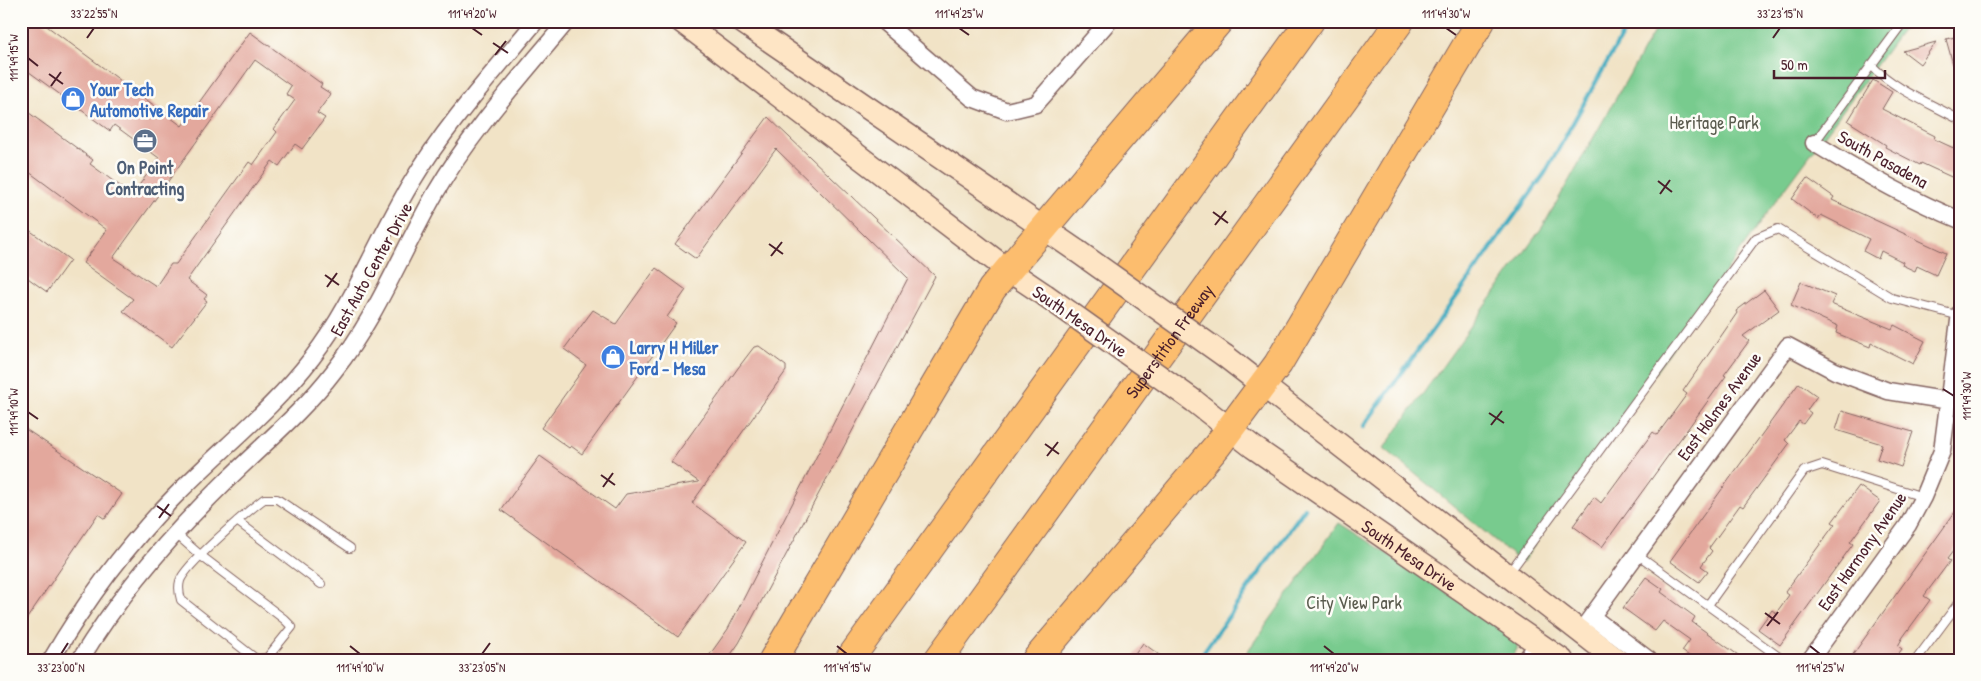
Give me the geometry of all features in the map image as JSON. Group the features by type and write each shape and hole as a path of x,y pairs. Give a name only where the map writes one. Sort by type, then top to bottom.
{"highway":[{"path":"773,660 992,289 1219,21"},
{"path":"849,660 1310,21"},
{"name":"Superstition Freeway","path":"938,660 1400,21"},
{"path":"1036,660 1230,429 1278,364 1481,21"}],"main road":[{"name":"South Mesa Drive","path":"681,21 1008,270 1194,401 1532,652 1562,660"},
{"path":"741,21 1044,228 1264,384 1287,406 1508,575 1587,624 1617,660"}],"street":[{"name":"East Auto Center Drive","path":"51,660 83,606 143,530 310,360 341,317 409,186 428,157 472,98 536,21"},
{"name":"East Auto Center Drive","path":"80,660 124,594 174,533 292,418 334,372 367,324 413,233 455,162 567,21"},
{"path":"883,21 972,98 1006,111 1036,104 1109,21"},
{"name":"South Pasadena","path":"1814,143 1920,204 1960,220"},
{"name":"East Harmony Avenue","path":"1810,660 1908,525 1923,497 1942,451 1960,315"},
{"name":"East Holmes Avenue","path":"1587,624 1788,346 1835,371 1879,388 1919,398 1950,401"},
{"path":"1587,624 1649,660"}],"lane":[{"path":"1814,143 1904,21"},
{"path":"1871,65 1880,75 1899,87 1960,120"},
{"path":"1508,575 1756,238 1778,229 1892,298 1960,315"},
{"path":"1708,605 1804,470 1822,465 1923,497"},
{"path":"174,533 200,556 292,627 267,658 256,659 181,600 178,590 180,579 200,556 237,521 264,499 277,499 350,548"},
{"path":"237,521 321,584"},
{"path":"1638,554 1782,660"},
{"path":"1916,660 1960,602"}],"green space":[{"name":"Heritage Park","path":"1660,21 1909,21 1767,213 1522,563 1384,448 1543,226"},
{"name":"City View Park","path":"1339,523 1450,594 1517,641 1517,649 1511,660 1242,659"}],"building":[{"path":"21,21 40,21 182,126 250,32 322,84 320,87 331,94 317,113 325,118 302,149 295,144 279,166 272,161 187,280 207,295 204,299 207,301 172,347 123,311 133,299 83,263 107,230 21,166 21,107 93,160 90,164 132,195 159,158 114,125 110,131 21,66","holes":["255,60 291,86 286,94 295,100 274,129 277,132 253,165 249,162 176,264 171,264 156,286 113,258"]},
{"path":"1960,36 1960,75 1956,75 1946,39"},
{"path":"1936,42 1920,64 1903,51"},
{"path":"1873,80 1892,92 1882,109 1935,136 1934,139 1960,151 1960,181 1921,163 1920,165 1885,147 1886,145 1848,121"},
{"path":"768,117 935,276 739,643 727,660 706,660 728,629 908,278 776,149 696,259 675,244"},
{"path":"1807,178 1834,197 1832,200 1946,253 1936,275 1917,266 1915,271 1902,265 1903,262 1881,251 1878,259 1863,251 1869,239 1821,215 1818,219 1792,199"},
{"path":"21,224 70,260 47,292 21,273"},
{"name":"Larry H Miller Ford - Mesa","path":"656,268 686,290 667,317 676,323 582,454 571,446 569,448 541,428 586,365 564,349 593,310 616,324"},
{"path":"1801,282 1835,296 1831,304 1892,329 1894,325 1925,341 1913,364 1871,343 1870,347 1836,333 1838,326 1791,305"},
{"path":"1764,290 1779,310 1743,336 1749,341 1724,375 1726,376 1602,547 1573,526 1594,497 1601,503 1653,432 1657,435 1687,394 1683,391 1737,313 1736,311"},
{"path":"759,346 786,366 786,371 692,503 746,542 678,637 501,510 540,456 615,509 626,494 699,482 671,462 738,368 754,347"},
{"path":"1799,383 1817,396 1807,410 1811,413 1803,424 1799,421 1785,440 1789,444 1743,507 1740,505 1709,548 1712,551 1701,566 1708,571 1699,582 1670,561"},
{"path":"1842,411 1913,432 1901,467 1877,459 1882,444 1836,430"},
{"path":"21,426 122,494 105,519 98,514 21,627"},
{"path":"1859,486 1880,501 1850,542 1853,544 1780,645 1758,629 1772,610 1776,613 1789,595 1785,592 1835,524 1832,522"},
{"path":"1960,505 1960,542 1947,559 1950,561 1924,596 1930,600 1903,637 1898,646 1902,649 1894,660 1849,660"},
{"path":"1646,577 1663,589 1661,592 1695,617 1692,622 1745,660 1695,660 1682,651 1690,640 1663,621 1655,631 1623,608"},
{"path":"1143,643 1166,660 1131,660"}],"waterway":[{"path":"1363,427 1545,173 1630,21"},
{"path":"1198,660 1305,508"}],"place":[{"name":"Your Tech Automotive Repair","path":"73,99"},
{"name":"On Point Contracting","path":"145,141"},
{"name":"Larry H Miller Ford - Mesa","path":"613,357"}]}
